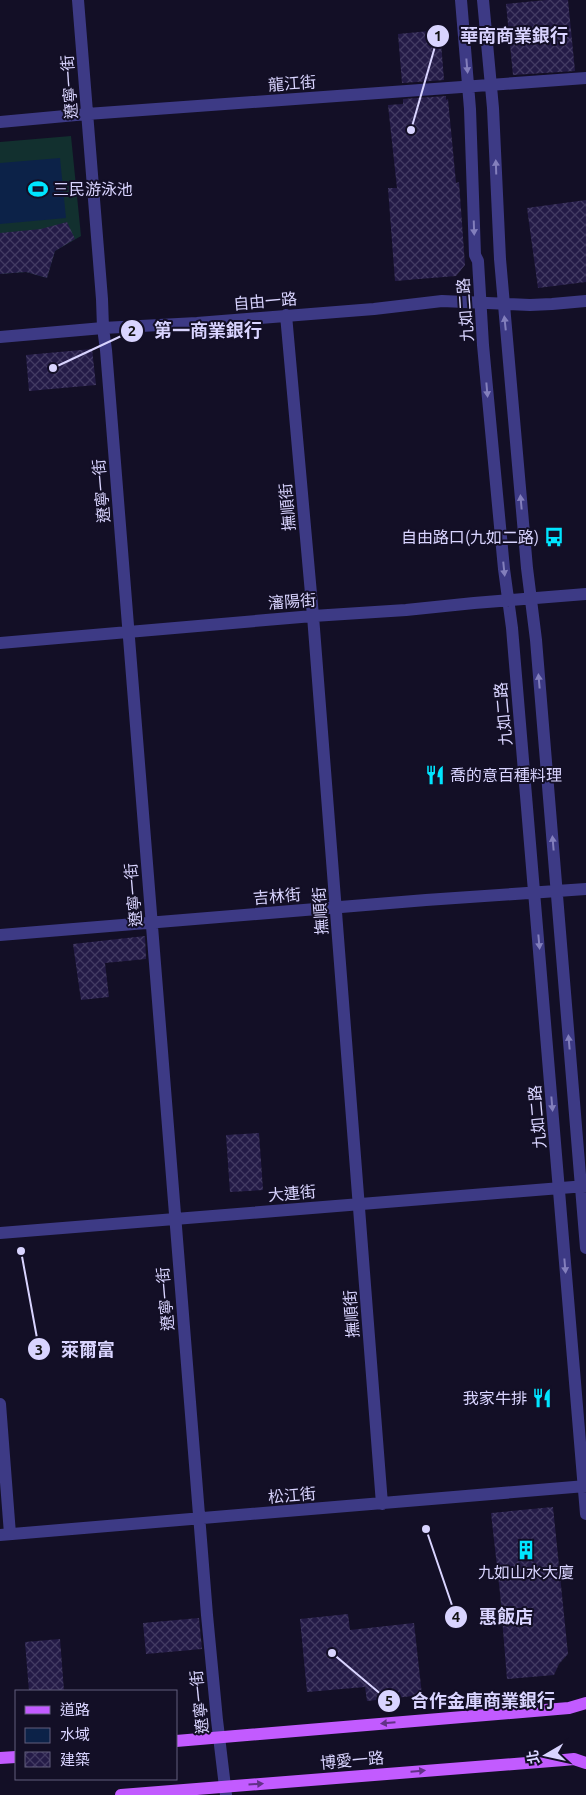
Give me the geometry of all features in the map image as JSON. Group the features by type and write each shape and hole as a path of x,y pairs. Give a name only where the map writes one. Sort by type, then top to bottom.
{"main road":[{"name":"博愛一路","path":"178,1741 558,1709 586,1703"},
{"path":"0,1758 15,1757"},
{"name":"博愛一路","path":"121,1795 226,1791 564,1760 586,1763"}],"street":[{"name":"遼寧一街","path":"78,0 199,1519 219,1738 226,1791"},
{"name":"九如二路","path":"461,0 468,87 475,255 478,261 480,303 535,893 586,1514"},
{"path":"483,0 491,85 503,303 536,640 583,1186 586,1248"},
{"name":"龍江街","path":"0,122 586,78"},
{"name":"自由一路","path":"0,337 374,309 442,301 552,304 586,301"},
{"name":"撫順街","path":"286,315 313,616 382,1504"},
{"name":"瀋陽街","path":"0,643 586,594"},
{"name":"吉林街","path":"0,935 586,889"},
{"name":"大連街","path":"0,1233 583,1186"},
{"path":"0,1404 5,1535"},
{"name":"松江街","path":"5,1535 585,1486"}],"green space":[{"name":"三民游泳池","path":"71,136 81,236 55,251 47,278 26,272 0,274 0,142"}],"water":[{"path":"60,158 66,218 0,224 0,163"}],"building":[{"path":"568,0 575,71 513,75 506,4"},
{"path":"440,30 444,80 402,83 398,34"},
{"path":"446,96 446,100 448,99 456,183 459,182 465,265 456,276 395,281 388,188 397,188 388,105 403,104 403,99"},
{"path":"586,200 586,282 538,288 527,208"},
{"path":"67,222 75,239 55,251 47,278 26,272 0,274 0,233 41,229"},
{"path":"92,349 96,385 29,391 26,355"},
{"path":"145,936 146,959 105,963 109,997 81,1000 73,944"},
{"path":"259,1133 263,1190 230,1192 226,1135"},
{"path":"553,1507 568,1654 559,1664 554,1675 507,1679 491,1513"},
{"path":"348,1614 350,1630 414,1623 422,1695 367,1701 365,1687 307,1692 300,1619"},
{"path":"199,1618 202,1649 146,1654 143,1623"},
{"path":"60,1639 64,1690 29,1690 25,1642"}],"place":[{"name":"華南商業銀行","path":"411,130"},
{"name":"三民游泳池","path":"38,189"},
{"name":"第一商業銀行","path":"53,368"},
{"name":"自由路口(九如二路)","path":"554,537"},
{"name":"喬的意百種料理","path":"435,775"},
{"name":"萊爾富","path":"21,1251"},
{"name":"我家牛排","path":"542,1398"},
{"name":"惠飯店","path":"426,1529"},
{"name":"九如山水大廈","path":"526,1550"},
{"name":"合作金庫商業銀行","path":"332,1653"}]}
